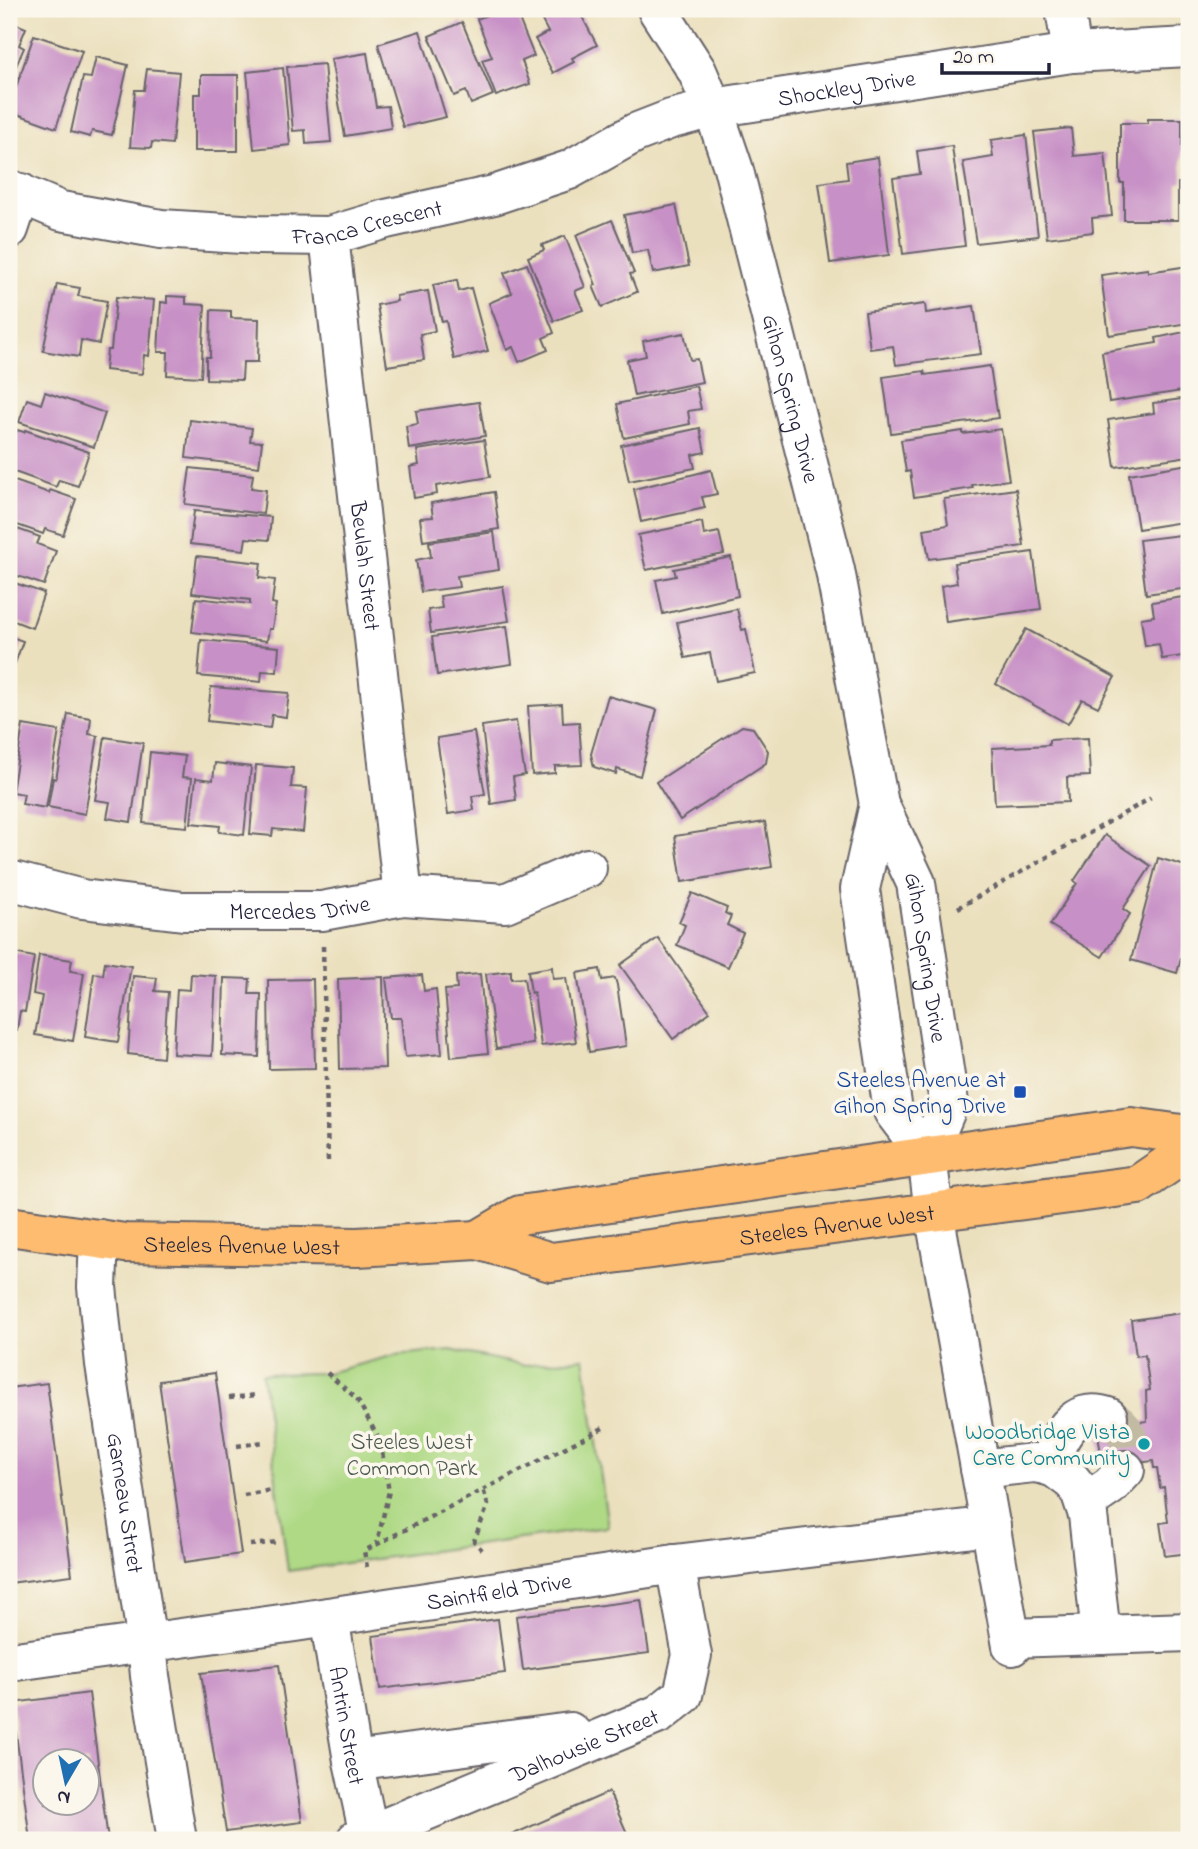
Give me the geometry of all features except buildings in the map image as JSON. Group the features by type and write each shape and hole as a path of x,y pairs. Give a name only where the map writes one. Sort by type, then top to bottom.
{"main road":[{"name":"Steeles Avenue West","path":"478,1240 520,1214 1131,1127 1189,1135"},
{"name":"Steeles Avenue West","path":"9,1226 125,1244 357,1247 478,1240 551,1262 1138,1185 1189,1150"}],"street":[{"name":"Gihon Spring Drive","path":"657,9 697,71 733,167 835,570 879,804 916,883 948,1103 928,1156 934,1212 1012,1642 1101,1635"},
{"path":"1065,9 1072,52"},
{"name":"Shockley Drive","path":"713,108 1072,52 1189,47"},
{"name":"Franca Crescent","path":"15,191 61,211 161,229 328,236 386,219 494,195 569,170 635,133 671,119 713,108"},
{"path":"9,229 15,191"},
{"name":"Beulah Street","path":"328,236 403,896"},
{"name":"Gihon Spring Drive","path":"879,804 860,889 893,1111 928,1156"},
{"name":"Mercedes Drive","path":"9,880 82,899 183,911 322,911 403,896 505,903 587,868"},
{"name":"Garneau Strret","path":"99,1240 97,1287 106,1364 150,1676 177,1840"},
{"path":"1048,1466 1058,1439 1073,1421 1090,1415 1108,1417"},
{"path":"981,1469 1034,1463 1063,1473 1072,1481 1085,1503 1101,1635 1189,1632"},
{"path":"1085,1503 1110,1486 1125,1471"},
{"name":"Saintfield Drive","path":"9,1662 675,1564 991,1526"},
{"name":"Dalhousie Street","path":"362,1838 659,1714 683,1695 692,1655 675,1564"},
{"name":"Antrin Street","path":"329,1616 353,1761 362,1838"},
{"path":"353,1761 570,1732 582,1744"}],"path":[{"path":"951,912 1151,798"},
{"path":"322,911 328,1163"},
{"path":"327,1373 357,1399 380,1441 389,1491 377,1544"},
{"path":"229,1398 257,1395"},
{"path":"367,1567 364,1551 603,1427"},
{"path":"237,1446 264,1442"},
{"path":"482,1550 474,1541 488,1504 483,1489"},
{"path":"244,1495 271,1490"},
{"path":"250,1545 278,1542"}],"green space":[{"name":"Steeles West Common Park","path":"450,1350 523,1365 584,1358 608,1527 288,1571 262,1374 327,1373 395,1355"}],"tunnel":[{"path":"1108,1417 1126,1433 1130,1454 1125,1470"}],"place":[{"name":"Steeles Avenue at Gihon Spring Drive","path":"1020,1092"},
{"name":"Woodbridge Vista Care Community","path":"1144,1444"}]}
